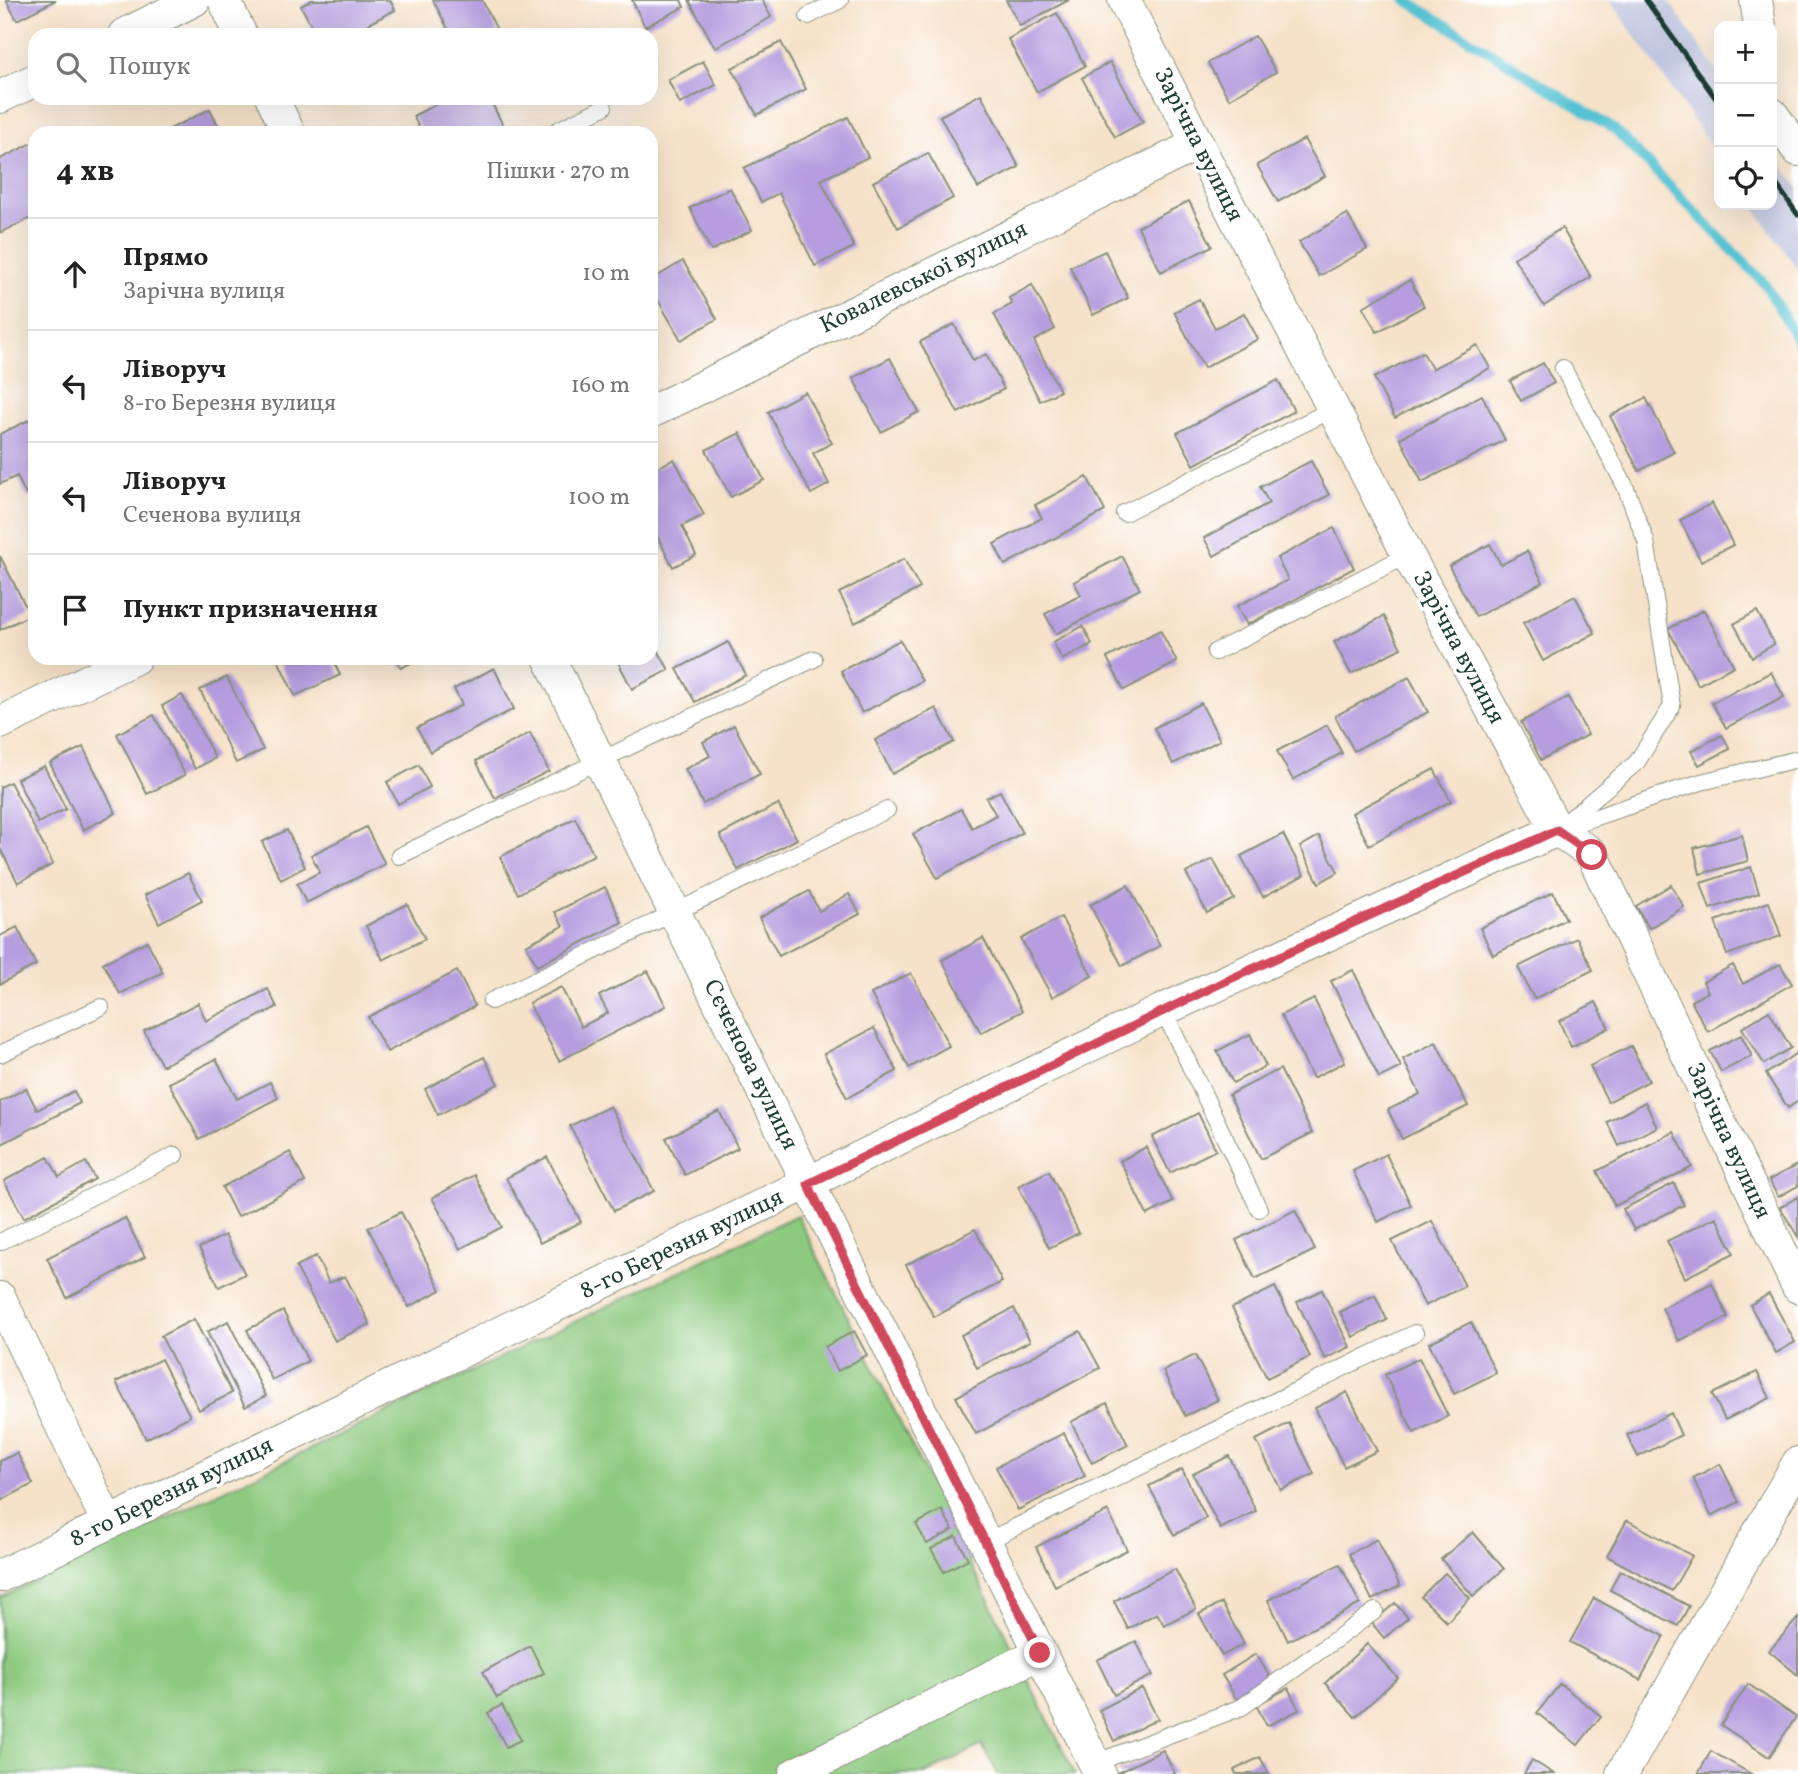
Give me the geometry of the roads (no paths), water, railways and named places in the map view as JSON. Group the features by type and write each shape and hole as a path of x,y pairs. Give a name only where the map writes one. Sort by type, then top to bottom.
{"street":[{"path":"138,28 194,0"},
{"path":"224,0 238,28"},
{"name":"Зарічна вулиця","path":"1124,0 1408,555 1557,830 1592,855 1798,1287"},
{"path":"1756,0 1759,21"},
{"path":"0,97 28,83"},
{"path":"275,105 286,126"},
{"path":"1777,121 1798,150"},
{"name":"Ковалевської вулиця","path":"658,409 1198,144"},
{"path":"0,723 120,665"},
{"name":"Сєченова вулиця","path":"552,665 1097,1769"},
{"name":"8-го Березня вулиця","path":"0,1576 1163,1010 1557,830"},
{"path":"0,1298 108,1523"},
{"path":"1622,1774 1798,1463"},
{"path":"794,1774 1040,1653"}],"lane":[{"path":"808,16 840,0"},
{"path":"566,126 604,107"},
{"path":"1557,830 1637,762 1672,706 1646,541 1625,486 1563,368"},
{"path":"1124,513 1333,409"},
{"path":"1216,652 1408,555"},
{"path":"399,856 814,659"},
{"path":"1557,830 1701,782 1798,759"},
{"path":"491,1001 887,810"},
{"path":"0,1054 101,1007"},
{"path":"1163,1010 1259,1209"},
{"path":"0,1242 175,1155"},
{"path":"985,1542 1415,1333"},
{"path":"1097,1769 1242,1707 1375,1611"}],"waterway":[{"path":"1406,0 1614,129 1765,284 1798,341"}],"railway":[{"path":"1646,0 1714,96"},
{"path":"1777,185 1798,215"}]}
